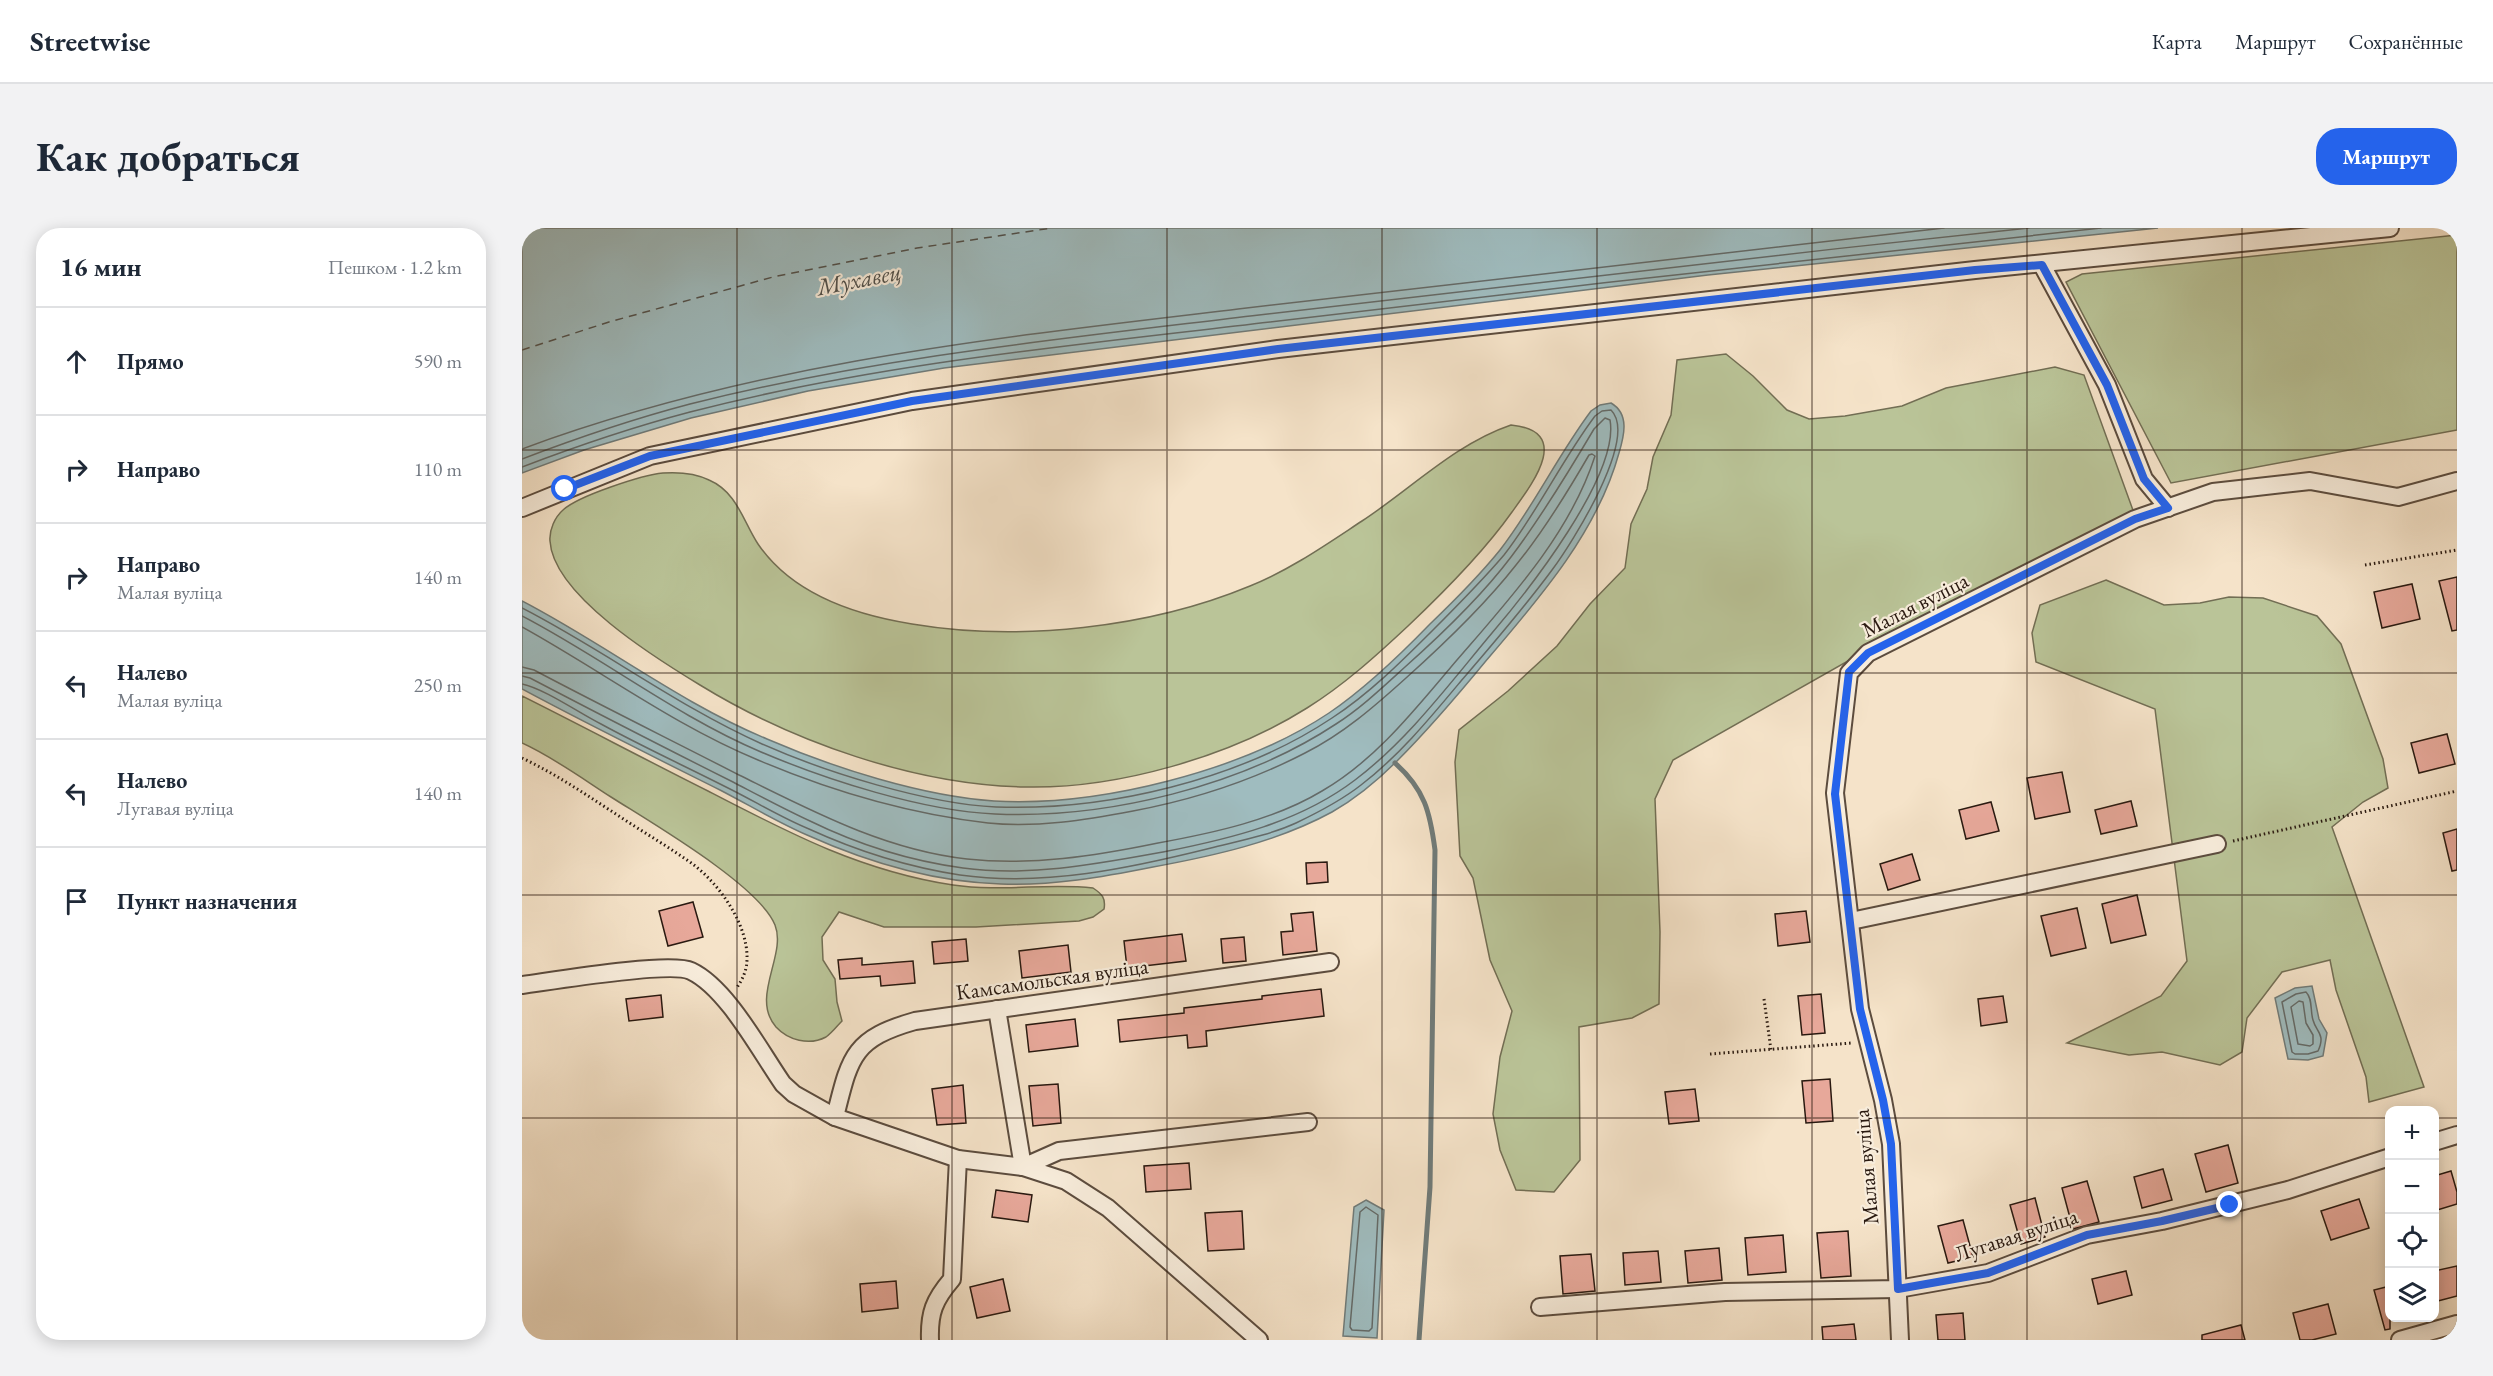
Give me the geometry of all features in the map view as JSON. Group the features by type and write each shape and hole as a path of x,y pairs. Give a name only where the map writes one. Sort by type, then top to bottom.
{"street":[{"path":"522,508 650,456 912,401 1278,349 1975,270 2390,228"},
{"path":"2042,265 2107,385 2144,479 2168,508"},
{"name":"Малая вуліца","path":"1900,1340 1891,1144 1883,1100 1860,1009 1835,794 1849,672 1868,653 2135,519 2212,492 2310,480 2398,497 2457,481"},
{"path":"1851,921 2217,844"},
{"name":"Камсамольская вуліца","path":"834,1117 853,1058 873,1036 915,1021 1330,962"},
{"path":"522,985 655,968 690,970 726,999 783,1084 794,1094 834,1117 958,1159 1023,1167 1066,1181 1108,1208 1259,1340"},
{"path":"997,1009 1023,1167"},
{"path":"1023,1167 1059,1151 1308,1122"},
{"path":"2439,1140 2457,1135"},
{"path":"930,1340 929,1320 940,1293 952,1279 958,1159"},
{"name":"Лугавая вуліца","path":"1540,1307 1725,1292 1898,1289 1988,1273 2087,1235 2162,1221 2288,1190 2385,1159"},
{"path":"2400,1340 2457,1324"}],"path":[{"path":"2365,565 2457,550"},
{"path":"522,758 584,793 696,866 716,888 735,915 744,939 747,959 744,976 726,999"},
{"path":"2217,844 2457,791"},
{"path":"1764,999 1771,1050"},
{"path":"1710,1054 1868,1042"}],"green space":[{"path":"2457,235 2457,430 2171,483 2066,282 2082,274"},
{"path":"1726,354 1753,376 1787,410 1809,419 1845,416 1902,406 1946,388 2055,367 2084,375 2134,513 1915,623 1673,760 1655,799 1660,932 1659,1004 1632,1018 1579,1027 1580,1160 1554,1192 1516,1190 1500,1150 1493,1114 1500,1057 1512,1011 1490,960 1473,878 1460,856 1455,762 1459,730 1508,691 1557,646 1590,604 1625,568 1631,524 1647,489 1653,457 1671,415 1677,360"},
{"path":"1511,425 1530,429 1540,437 1544,448 1543,460 1529,487 1501,527 1463,571 1372,659 1334,690 1307,708 1243,741 1171,767 1097,782 1025,787 941,778 856,757 775,725 736,706 681,674 610,624 569,583 556,562 550,541 557,516 571,504 611,487 653,475 692,474 719,485 733,499 758,544 788,576 807,589 847,608 890,620 953,629 996,632 1083,628 1170,612 1265,580 1308,556 1362,521 1452,455 1491,433"},
{"path":"2106,580 2164,605 2200,603 2229,597 2263,598 2317,616 2341,644 2383,759 2388,788 2363,802 2332,827 2424,1087 2369,1102 2366,1077 2336,990 2330,960 2282,972 2247,1018 2242,1052 2220,1065 2162,1052 2129,1055 2067,1043 2161,996 2187,961 2155,709 2036,662 2032,633 2040,605"},
{"path":"522,696 797,836 856,860 919,879 953,885 988,888 1058,886 1093,888 1103,897 1104,909 1093,917 1079,921 976,927 884,927 839,912 822,937 823,960 835,979 837,1002 842,1021 826,1037 819,1040 806,1041 793,1038 781,1032 769,1015 767,989 777,949 777,937 775,925 765,909 748,892 702,855 568,768 522,743"}],"water":[{"name":"Мухавец","path":"529,228 2158,228 1708,275 944,368 808,391 691,418 584,450 522,473 522,230"},
{"path":"1611,403 1621,413 1624,433 1609,482 1596,511 1581,538 1545,590 1453,700 1397,761 1349,801 1311,823 1267,840 1222,853 1115,874 1039,884 1001,884 926,875 853,854 796,830 522,689 522,601 673,691 735,724 793,750 879,779 938,793 994,801 1078,798 1168,781 1255,752 1294,734 1329,713 1369,682 1394,660 1492,560 1524,516 1591,411 1600,405"},
{"path":"2312,986 2319,1019 2327,1033 2323,1056 2308,1060 2288,1059 2275,998 2295,988"},
{"path":"1366,1200 1384,1210 1377,1338 1343,1336 1354,1207"}],"building":[{"path":"2457,577 2457,630 2452,631 2439,581"},
{"path":"2412,584 2420,619 2382,628 2374,592"},
{"path":"2447,734 2455,764 2419,773 2411,743"},
{"path":"2062,772 2070,812 2035,819 2027,778"},
{"path":"2131,801 2137,826 2101,834 2095,810"},
{"path":"1991,802 1999,831 1966,839 1959,810"},
{"path":"2457,829 2457,870 2452,871 2443,833"},
{"path":"1912,854 1920,880 1888,890 1880,864"},
{"path":"1327,862 1328,882 1307,884 1306,863"},
{"path":"2137,895 2146,935 2111,943 2102,904"},
{"path":"693,902 703,937 668,946 659,911"},
{"path":"2077,908 2086,948 2051,956 2041,916"},
{"path":"1806,911 1810,942 1778,946 1775,914"},
{"path":"1313,912 1317,951 1283,955 1281,932 1293,931 1291,914"},
{"path":"1182,934 1186,961 1127,968 1124,941"},
{"path":"1244,937 1246,961 1223,963 1221,939"},
{"path":"966,939 968,961 934,964 932,942"},
{"path":"1068,945 1071,972 1022,978 1019,951"},
{"path":"862,958 862,965 913,961 915,983 881,986 880,976 840,979 838,960"},
{"path":"1321,989 1324,1016 1206,1031 1207,1046 1188,1048 1187,1035 1120,1042 1118,1020 1184,1013 1184,1008 1262,999 1262,996"},
{"path":"1821,994 1825,1033 1802,1035 1798,996"},
{"path":"661,995 663,1017 629,1021 626,999"},
{"path":"2003,996 2007,1022 1981,1026 1978,999"},
{"path":"1075,1019 1078,1046 1029,1052 1026,1025"},
{"path":"1830,1079 1833,1121 1806,1123 1802,1081"},
{"path":"1058,1084 1061,1123 1033,1126 1029,1086"},
{"path":"963,1085 966,1123 937,1125 932,1089"},
{"path":"1695,1089 1699,1121 1669,1124 1665,1092"},
{"path":"2228,1145 2238,1183 2206,1192 2195,1154"},
{"path":"1189,1163 1191,1189 1146,1192 1144,1166"},
{"path":"2163,1169 2172,1200 2142,1208 2134,1177"},
{"path":"2451,1171 2457,1192 2457,1204 2439,1209 2439,1175"},
{"path":"2087,1181 2099,1222 2073,1229 2062,1188"},
{"path":"996,1190 1032,1195 1028,1222 992,1217"},
{"path":"2035,1198 2045,1237 2021,1244 2010,1205"},
{"path":"2359,1199 2369,1228 2331,1240 2321,1211"},
{"path":"1242,1211 1244,1249 1208,1251 1205,1213"},
{"path":"1963,1220 1973,1257 1948,1263 1938,1226"},
{"path":"1848,1231 1851,1276 1821,1278 1817,1233"},
{"path":"1783,1235 1786,1272 1748,1275 1745,1238"},
{"path":"1719,1248 1722,1280 1688,1283 1685,1251"},
{"path":"1658,1251 1661,1282 1625,1285 1623,1253"},
{"path":"1591,1254 1595,1291 1563,1294 1560,1256"},
{"path":"2457,1266 2457,1296 2439,1301 2439,1270"},
{"path":"2126,1271 2132,1295 2098,1304 2092,1279"},
{"path":"1003,1279 1010,1311 977,1318 970,1287"},
{"path":"896,1281 898,1308 862,1312 860,1284"},
{"path":"2385,1287 2385,1322 2390,1322 2390,1329 2385,1330 2374,1290"},
{"path":"2328,1304 2336,1334 2312,1340 2300,1340 2293,1313"},
{"path":"1963,1313 1965,1340 1938,1340 1936,1315"},
{"path":"1854,1324 1856,1340 1823,1340 1822,1327"},
{"path":"2241,1325 2245,1340 2202,1340 2202,1335"}],"waterway":[{"path":"1395,763 1420,792 1431,824 1435,850 1430,1187 1419,1340"}],"ferry route":[{"path":"522,350 609,322 773,277 917,248 1052,228"}],"route":[{"path":"565,489 650,456 912,401 1278,349 1975,270 2042,265 2107,385 2144,479 2168,508 2135,519 1868,653 1849,672 1835,794 1860,1009 1883,1100 1891,1144 1898,1289 1988,1273 2087,1235 2230,1205"}]}
